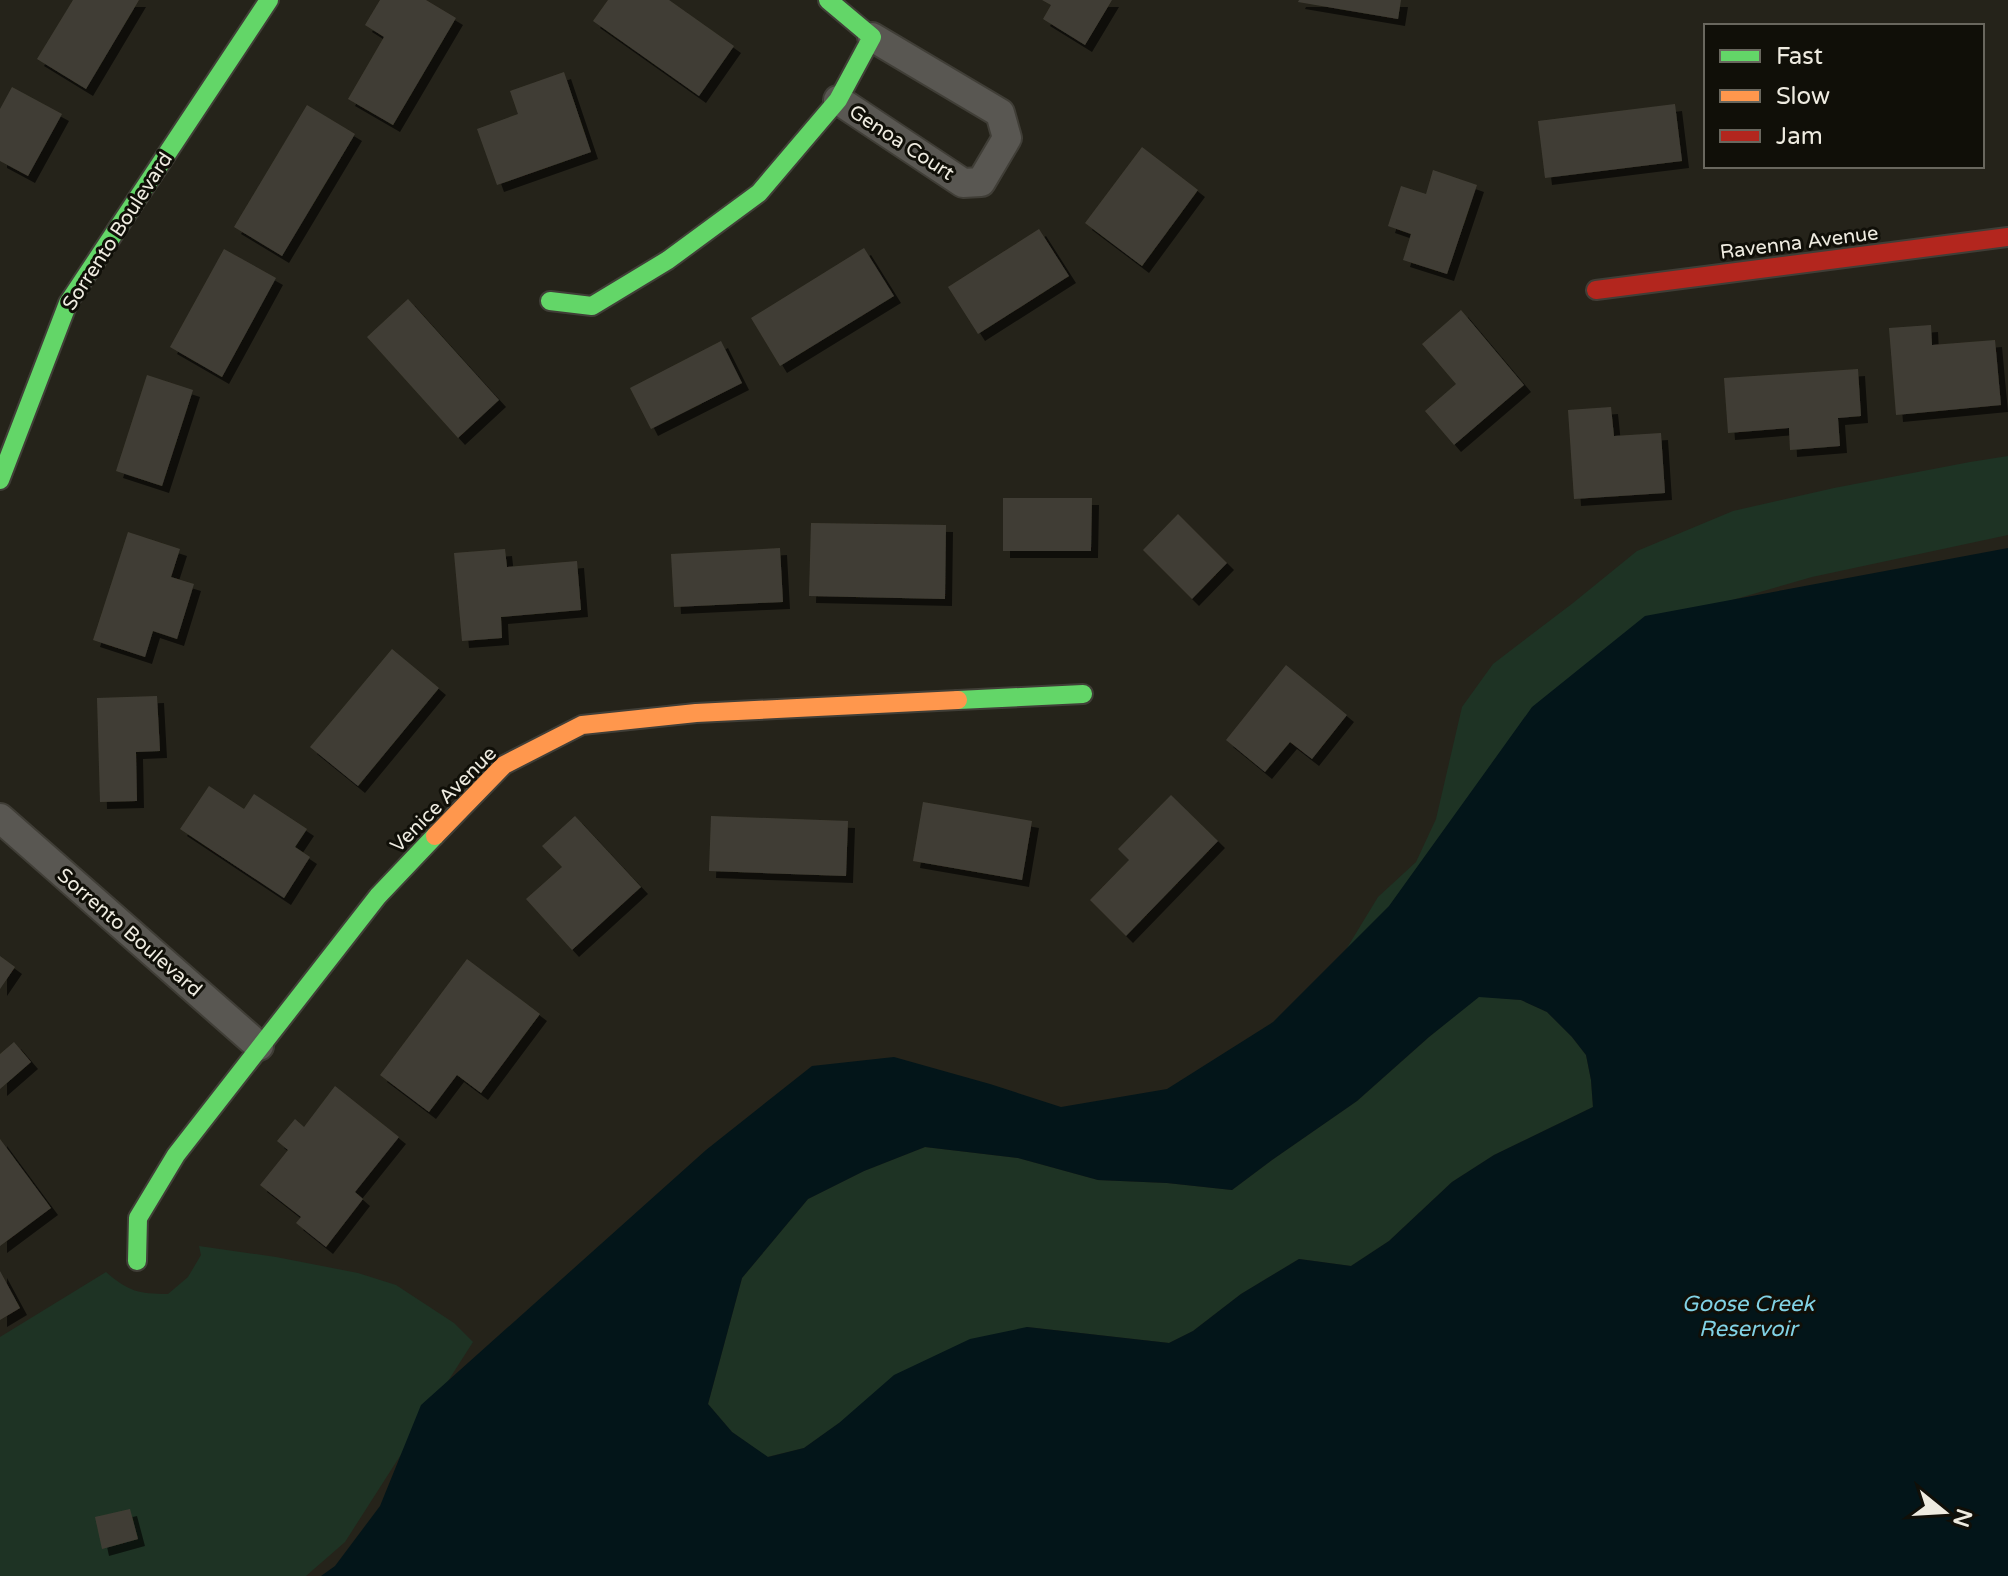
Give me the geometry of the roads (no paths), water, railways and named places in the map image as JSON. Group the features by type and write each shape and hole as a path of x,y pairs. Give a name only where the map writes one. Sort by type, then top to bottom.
{"street":[{"name":"Sorrento Boulevard","path":"0,480 68,303 269,0"},
{"name":"Genoa Court","path":"828,0 872,37 1000,113 1007,138 981,182 963,183 838,100"},
{"name":"Genoa Court","path":"550,301 592,306 668,260 759,193 838,100 872,37"},
{"name":"Ravenna Avenue","path":"1596,290 2008,237"},
{"name":"Venice Avenue","path":"137,1261 138,1218 176,1155 378,896 504,765 582,725 696,713 1083,694"},
{"name":"Sorrento Boulevard","path":"0,818 259,1046"}],"water":[{"name":"Goose Creek Reservoir","path":"2008,548 2008,1576 321,1576 335,1566 380,1506 421,1405 706,1150 812,1066 894,1057 1061,1107 1167,1089 1273,1022 1389,906 1532,707 1645,616","holes":["1479,997 1521,1000 1547,1012 1586,1055 1593,1107 1494,1155 1452,1182 1389,1241 1351,1266 1299,1259 1241,1294 1193,1331 1169,1343 1027,1327 970,1339 894,1375 839,1423 804,1448 768,1457 732,1432 708,1404 742,1278 808,1199 864,1171 925,1147 1018,1158 1098,1180 1232,1190 1357,1101"]}]}
